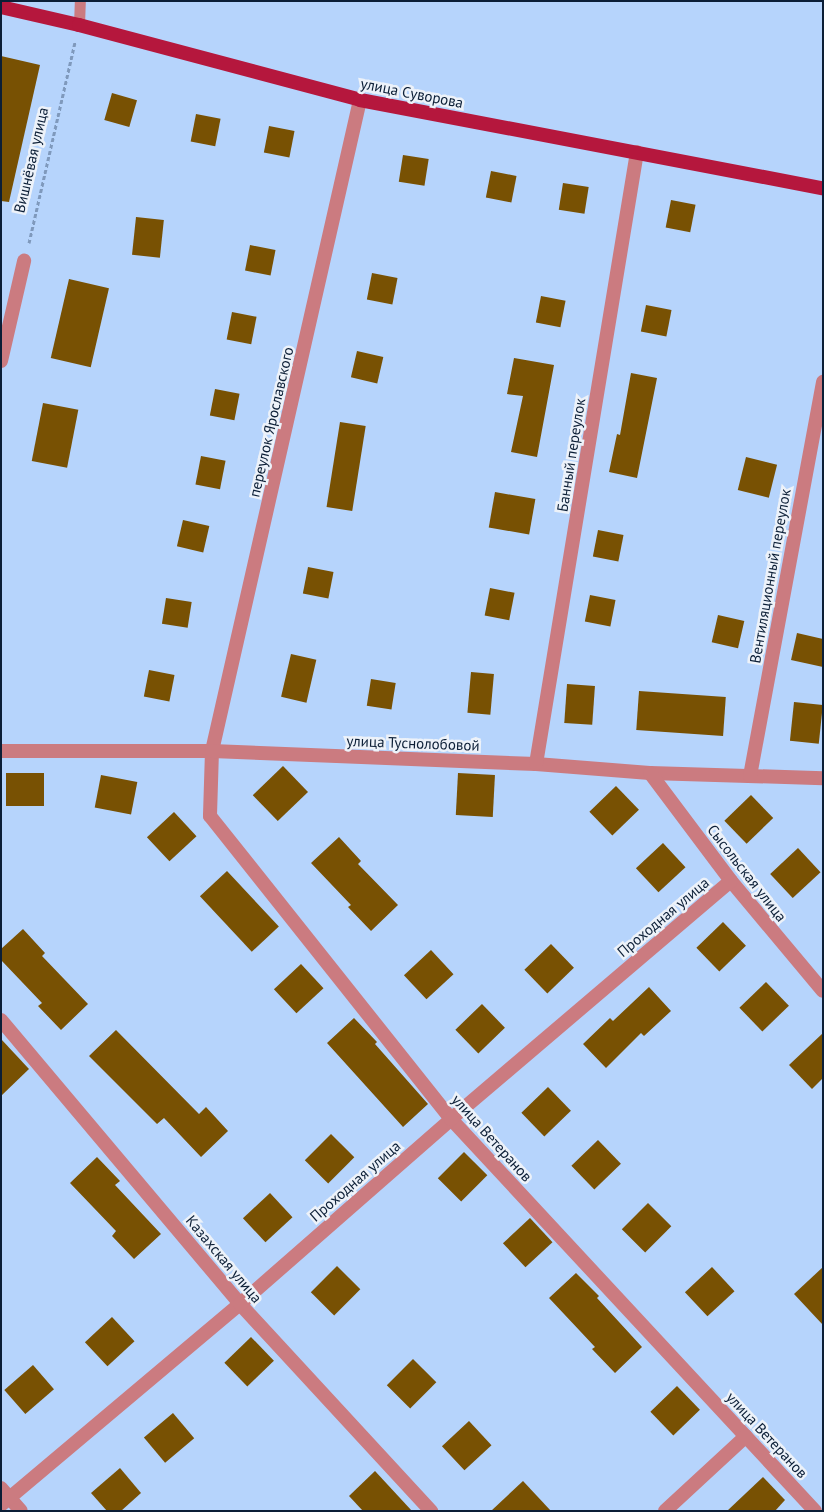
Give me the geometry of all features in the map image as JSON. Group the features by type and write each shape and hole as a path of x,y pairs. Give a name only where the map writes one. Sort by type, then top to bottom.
{"main road":[{"name":"улица Суворова","path":"1,7 79,25 360,100 823,188"}],"street":[{"name":"переулок Ярославского","path":"212,751 360,100"},
{"name":"Банный переулок","path":"536,764 637,152"},
{"path":"1,361 24,262"},
{"name":"Вентиляционный переулок","path":"750,776 823,382"},
{"name":"улица Туснолобовой","path":"1,751 212,751 536,764 650,773 823,778"},
{"name":"улица Ветеранов","path":"212,751 210,816 451,1119 815,1511"},
{"name":"Сысольская улица","path":"650,773 731,881 823,991"},
{"name":"Проходная улица","path":"4,1497 240,1304 451,1119 731,881"},
{"name":"Казахская улица","path":"1,1020 240,1304 430,1511"},
{"path":"665,1511 746,1436"},
{"path":"4,1497 22,1511"}],"lane":[{"path":"79,25 80,1"}],"path":[{"name":"Вишнёвая улица","path":"24,262 79,25"}],"building":[{"path":"1,56 40,65 9,202 1,201"},
{"path":"112,93 137,100 129,127 104,120"},
{"path":"196,114 221,119 215,146 191,141"},
{"path":"269,126 295,131 289,157 264,153"},
{"path":"403,155 429,159 424,186 399,182"},
{"path":"491,171 517,176 511,202 486,198"},
{"path":"563,183 589,187 584,214 559,210"},
{"path":"671,200 696,205 690,232 666,227"},
{"path":"136,217 164,220 160,258 132,255"},
{"path":"250,245 276,250 271,275 245,271"},
{"path":"372,273 398,278 392,304 367,300"},
{"path":"69,279 109,288 91,367 51,358"},
{"path":"541,296 566,301 560,327 536,323"},
{"path":"646,305 672,310 666,336 641,332"},
{"path":"232,312 257,317 251,344 227,339"},
{"path":"357,351 383,357 377,383 351,377"},
{"path":"514,358 554,365 537,457 511,452 523,396 507,394"},
{"path":"631,373 657,378 637,478 609,472 617,434 620,435"},
{"path":"215,389 240,394 234,420 210,416"},
{"path":"43,403 78,410 67,468 32,461"},
{"path":"340,422 366,426 352,511 327,507"},
{"path":"201,456 226,461 220,489 195,484"},
{"path":"746,457 777,465 769,498 738,490"},
{"path":"495,492 535,499 529,535 489,527"},
{"path":"183,520 209,526 203,552 177,546"},
{"path":"598,530 624,535 618,561 593,557"},
{"path":"308,567 334,572 328,598 303,594"},
{"path":"490,588 515,593 509,620 485,615"},
{"path":"590,595 616,600 610,626 585,622"},
{"path":"166,598 192,602 188,628 162,624"},
{"path":"718,615 744,621 738,648 712,642"},
{"path":"797,633 823,639 823,667 791,660"},
{"path":"291,654 316,660 306,703 281,697"},
{"path":"149,670 175,675 169,701 144,697"},
{"path":"471,672 494,674 490,715 467,713"},
{"path":"371,679 396,683 391,710 367,706"},
{"path":"567,684 595,686 592,725 564,723"},
{"path":"639,691 726,697 723,736 636,730"},
{"path":"794,702 823,705 819,744 790,741"},
{"path":"283,766 308,792 278,821 253,795"},
{"path":"6,773 44,773 44,806 6,806"},
{"path":"458,773 495,775 493,817 456,815"},
{"path":"101,775 137,782 131,814 95,807"},
{"path":"616,786 639,810 612,835 589,812"},
{"path":"751,795 773,818 747,844 724,821"},
{"path":"174,812 197,836 169,861 147,837"},
{"path":"339,837 361,861 358,864 398,905 371,931 348,907 351,905 311,863"},
{"path":"663,843 686,867 658,892 636,868"},
{"path":"798,848 821,872 793,898 770,874"},
{"path":"227,871 279,927 252,952 200,896"},
{"path":"723,922 746,946 719,971 696,948"},
{"path":"23,929 45,953 42,956 88,1004 61,1030 38,1006 42,1003 1,960 1,949"},
{"path":"551,944 574,968 547,993 524,970"},
{"path":"431,950 454,974 426,999 404,975"},
{"path":"301,964 324,988 296,1013 274,989"},
{"path":"766,982 789,1006 762,1031 739,1008"},
{"path":"649,987 671,1011 644,1036 641,1033 606,1068 583,1044 610,1018 613,1021"},
{"path":"482,1004 505,1028 478,1053 455,1030"},
{"path":"354,1018 377,1042 375,1044 428,1104 403,1127 327,1043"},
{"path":"116,1030 199,1114 206,1107 228,1131 201,1157 164,1118 157,1124 89,1056"},
{"path":"823,1033 823,1078 812,1089 789,1065"},
{"path":"1,1039 29,1069 1,1096"},
{"path":"548,1087 571,1111 544,1136 521,1113"},
{"path":"331,1134 354,1157 328,1183 305,1160"},
{"path":"598,1140 621,1164 594,1189 571,1166"},
{"path":"464,1152 487,1175 461,1201 438,1178"},
{"path":"97,1157 120,1181 115,1185 161,1234 134,1259 112,1236 116,1231 70,1183"},
{"path":"270,1193 293,1217 265,1242 243,1218"},
{"path":"648,1203 671,1226 645,1252 622,1229"},
{"path":"530,1218 553,1242 525,1267 503,1243"},
{"path":"337,1266 360,1289 334,1315 311,1292"},
{"path":"712,1267 735,1291 707,1316 685,1292"},
{"path":"823,1267 823,1325 794,1294"},
{"path":"576,1273 599,1296 597,1298 642,1347 615,1373 592,1349 595,1347 549,1298"},
{"path":"112,1317 135,1341 107,1366 85,1342"},
{"path":"251,1337 274,1361 247,1386 224,1363"},
{"path":"413,1359 436,1382 410,1408 387,1385"},
{"path":"33,1365 54,1389 25,1414 4,1390"},
{"path":"677,1386 700,1410 673,1435 650,1412"},
{"path":"173,1413 194,1438 165,1463 144,1437"},
{"path":"469,1421 492,1445 464,1470 442,1446"},
{"path":"120,1468 141,1493 121,1511 107,1511 91,1493"},
{"path":"375,1471 412,1511 363,1511 349,1496"},
{"path":"763,1477 785,1500 775,1511 727,1511"},
{"path":"523,1481 551,1511 491,1511"}]}
